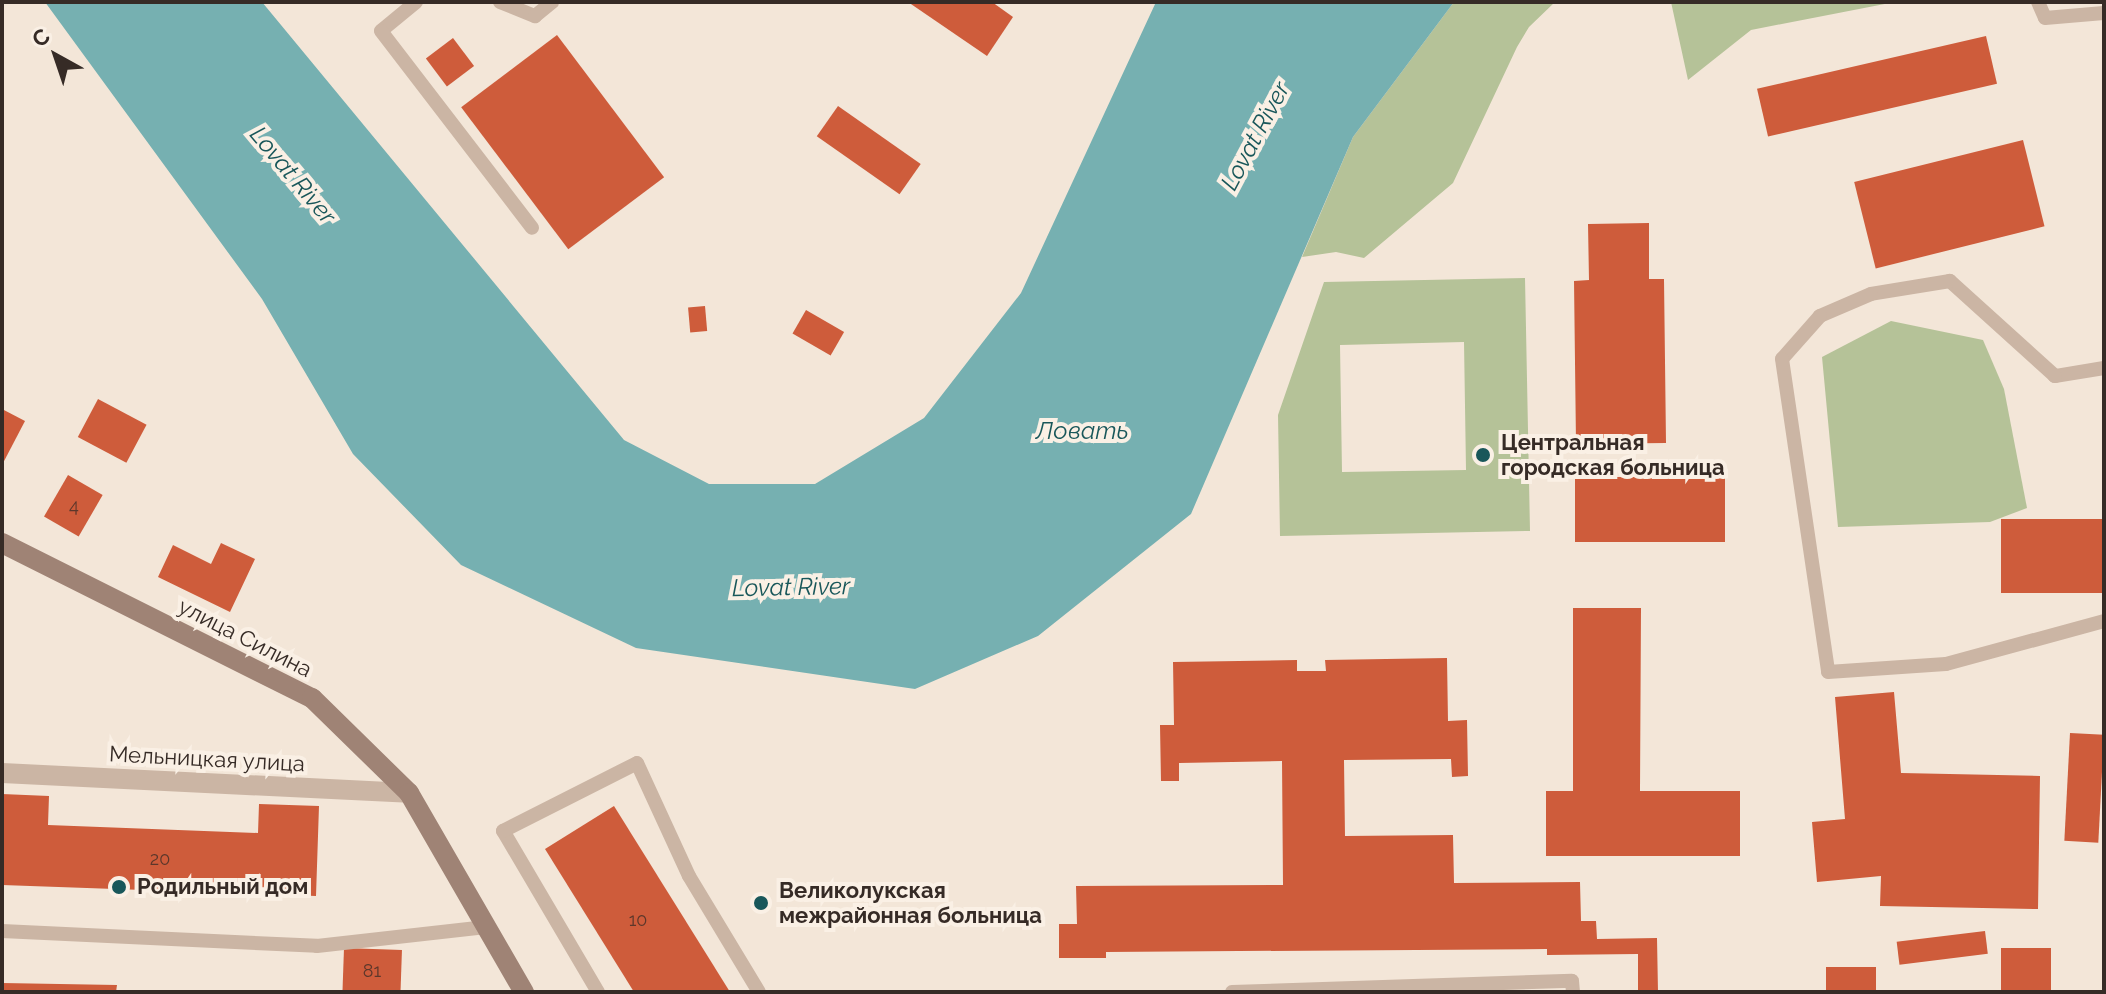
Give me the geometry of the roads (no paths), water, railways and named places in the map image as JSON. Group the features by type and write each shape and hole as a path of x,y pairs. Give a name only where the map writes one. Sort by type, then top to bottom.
{"street":[{"name":"улица Силина","path":"2,543 312,698 409,793 524,992"},
{"name":"Мельницкая улица","path":"2,773 409,793"}],"lane":[{"path":"416,2 381,31 532,228"},
{"path":"500,2 535,16 552,2"},
{"path":"2038,2 2045,18 2104,13"},
{"path":"2104,368 2055,376 1950,281 1871,294 1820,316 1782,359 1828,672 1946,664 2104,621"},
{"path":"598,992 503,831 637,763 689,876 759,992"},
{"path":"2,931 317,946 486,927"},
{"path":"1232,992 1572,981 1573,992"}],"water":[{"name":"Ловать","path":"45,2 262,2 624,440 709,484 815,484 924,418 1021,293 1156,2 1454,2 1353,137 1191,514 1038,636 915,689 636,648 461,565 353,454 262,299"}],"place":[{"name":"Центральная городская больница","path":"1483,455"},
{"name":"Родильный дом","path":"119,887"},
{"name":"Великолукская межрайонная больница","path":"761,903"}],"water label":[{"name":"Lovat River","path":"1255,136"},
{"name":"Lovat River","path":"293,175"},
{"name":"Lovat River","path":"791,587"}]}
